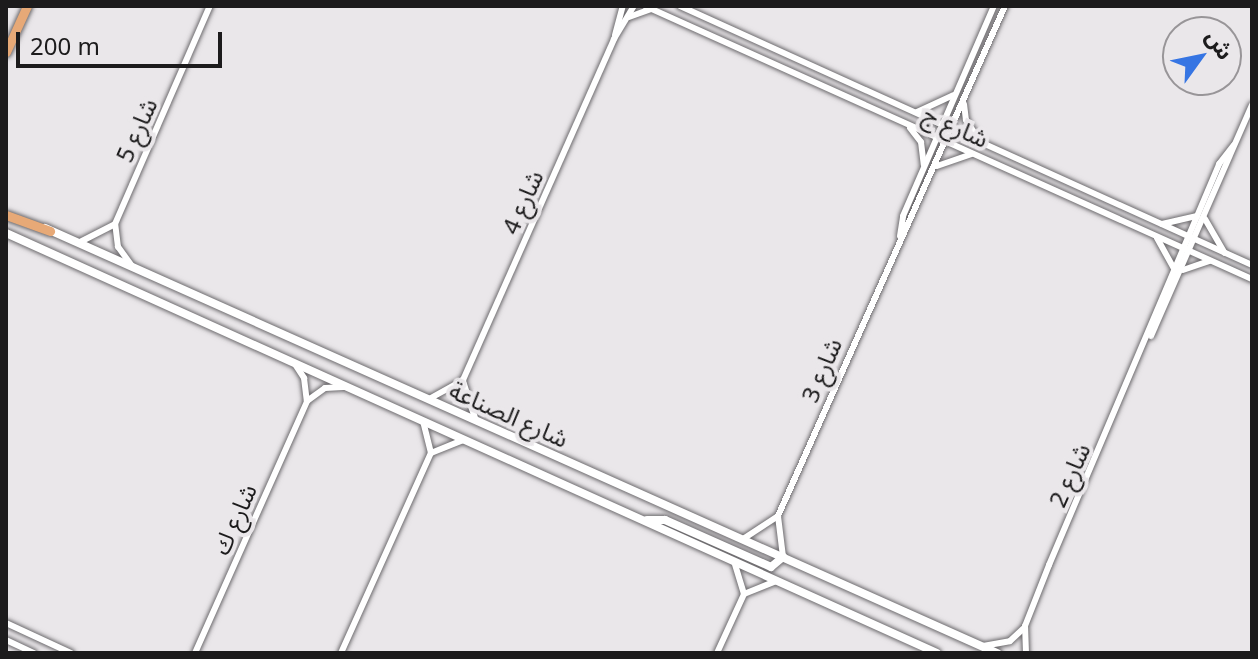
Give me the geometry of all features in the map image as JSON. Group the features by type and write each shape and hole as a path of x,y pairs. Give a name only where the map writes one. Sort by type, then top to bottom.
{"main road":[{"path":"6,52 27,6"},
{"path":"6,212 50,231"}],"street":[{"name":"شارع 5","path":"115,224 210,6"},
{"path":"617,6 619,15"},
{"name":"شارع 4","path":"614,39 623,6"},
{"name":"شارع 4","path":"463,380 614,39 634,6"},
{"name":"شارع ج","path":"680,6 1252,265"},
{"name":"شارع 3","path":"899,239 903,216 994,6"},
{"name":"شارع 3","path":"778,516 1005,6"},
{"path":"629,17 649,8"},
{"name":"شارع ج","path":"649,8 1252,279"},
{"path":"915,112 956,92"},
{"path":"964,100 966,120 981,143"},
{"name":"شارع 2","path":"1192,238 1205,219 1252,105"},
{"path":"905,123 921,142 924,166"},
{"name":"شارع 2","path":"1026,653 1025,626 1187,250 1197,216 1234,145"},
{"path":"934,168 953,156 973,154"},
{"path":"1161,224 1197,216"},
{"path":"1205,219 1226,254"},
{"path":"80,242 115,224 118,247 132,266"},
{"name":"شارع الصناعة","path":"50,231 997,653"},
{"name":"شارع الصناعة","path":"6,233 937,653"},
{"path":"1156,236 1178,270 1211,261"},
{"path":"291,360 304,378 307,401 325,388 347,387"},
{"path":"428,400 463,380 466,401 476,421"},
{"name":"شارع ك","path":"195,653 307,401"},
{"path":"341,653 431,453 422,421"},
{"path":"431,453 464,440"},
{"path":"642,520 665,520 771,567 783,557 778,516 739,540"},
{"path":"717,653 744,594 734,562"},
{"path":"744,594 776,581"},
{"path":"6,623 71,653"},
{"path":"981,646 1010,641 1025,626"},
{"path":"6,640 34,653"}]}
